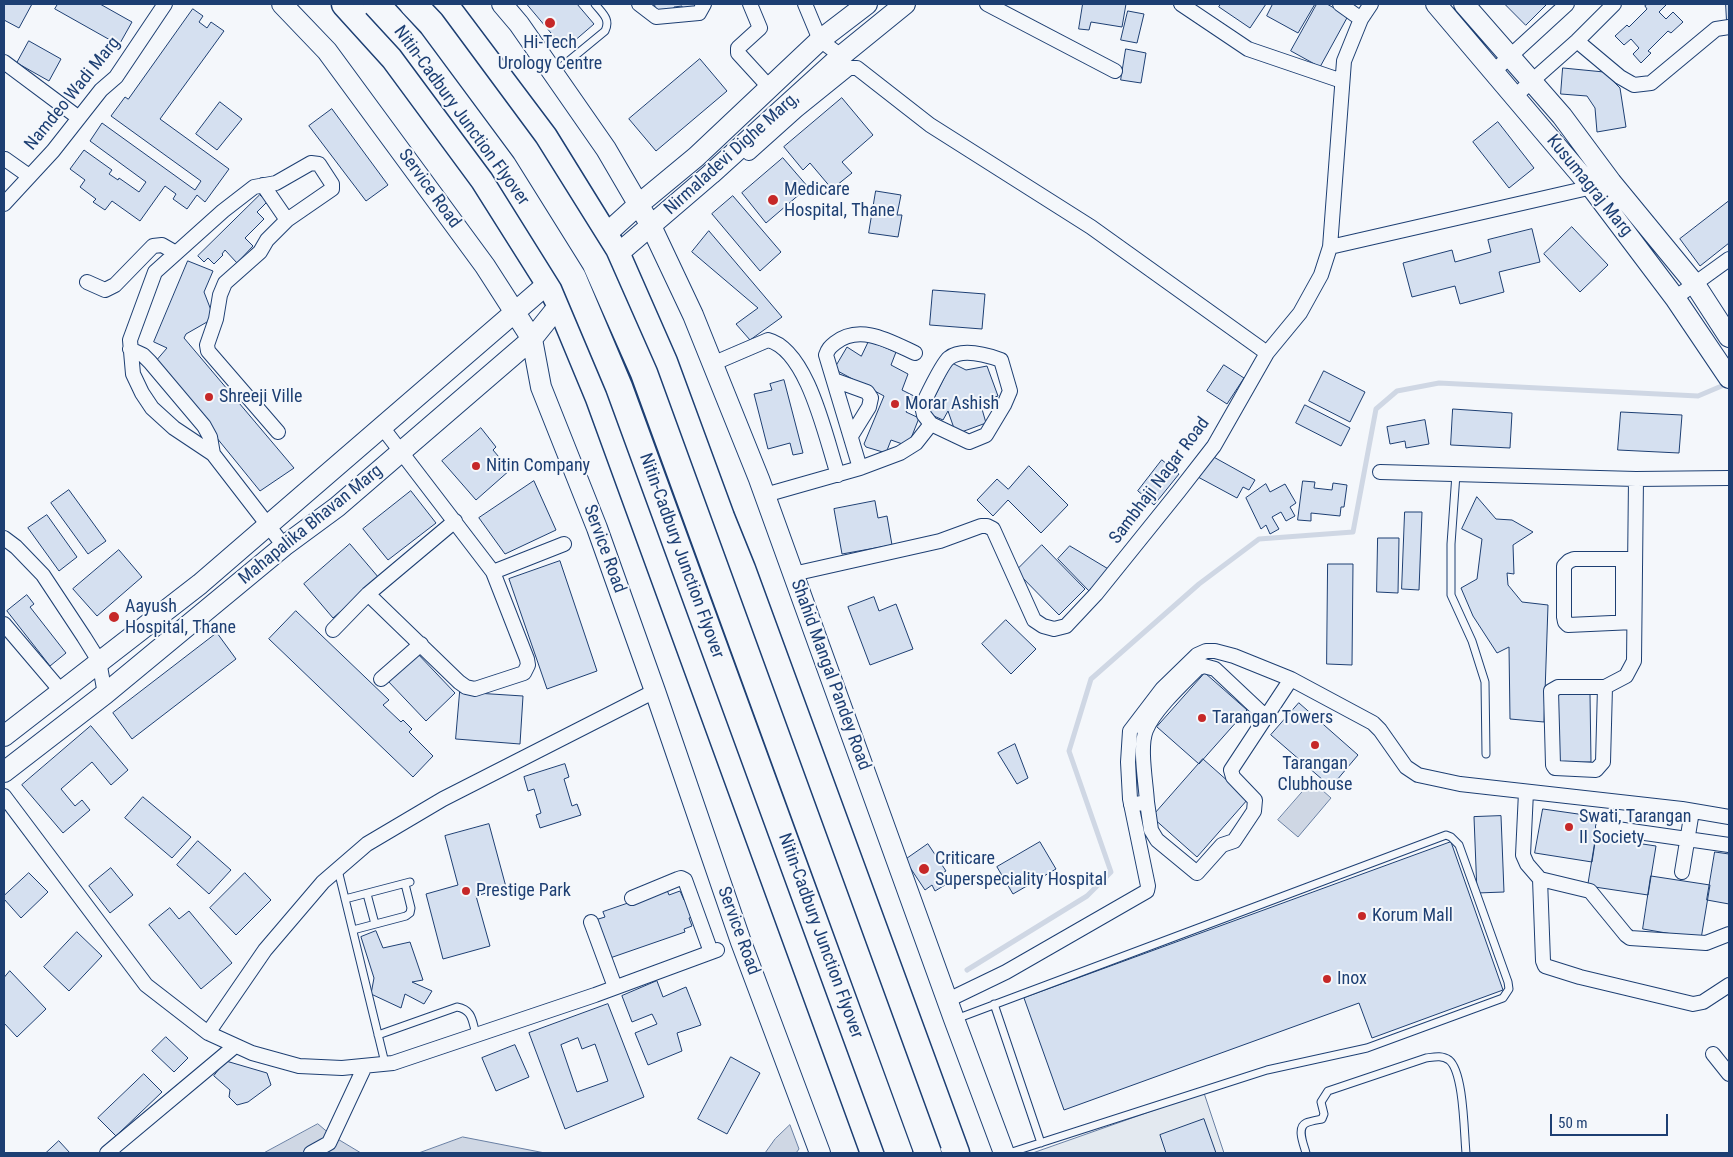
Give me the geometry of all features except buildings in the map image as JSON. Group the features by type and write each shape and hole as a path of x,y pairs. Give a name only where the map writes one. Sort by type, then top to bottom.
{"highway":[{"path":"346,4 394,58 484,180 554,294 599,398 874,1153"},
{"name":"Nitin-Cadbury Junction Flyover","path":"376,4 411,42 503,166 573,278 619,386 898,1153"},
{"name":"Nitin-Cadbury Junction Flyover","path":"413,4 431,23 525,150 595,262 647,382 928,1153"},
{"path":"444,4 544,137 611,245 652,335 664,362 742,569 956,1153"},
{"path":"583,360 592,346 613,326 630,325 652,335"}],"street":[{"name":"Namdeo Wadi Marg","path":"4,204 53,152 101,90 116,77 165,4"},
{"name":"Service Road","path":"282,4 327,51 480,260 532,339 541,387 597,528 741,942 820,1153"},
{"path":"502,4 520,24 606,149 638,205"},
{"path":"639,4 656,17 699,13 704,4"},
{"path":"750,4 760,28 738,48 738,53 770,88"},
{"path":"805,4 820,40 840,56"},
{"name":"Nirmaladevi Dighe Marg,","path":"611,245 638,205 696,157 820,40 867,4"},
{"name":"Nirmaladevi Dighe Marg,","path":"554,294 611,245 651,226 840,56 905,4"},
{"path":"986,4 1116,71"},
{"path":"1181,4 1248,49 1342,81"},
{"path":"1340,4 1361,19"},
{"name":"Sambhaji Nagar Road","path":"793,574 940,541 981,526 987,526 993,529 1034,620 1043,626 1054,629 1066,626 1096,594 1214,446 1267,353 1300,313 1321,275 1330,247 1344,61 1361,19 1371,4"},
{"name":"Kusumagraj Marg","path":"1436,4 1515,96 1694,283 1729,336"},
{"name":"Kusumagraj Marg","path":"1464,4 1562,116 1601,185 1729,378"},
{"path":"1494,72 1567,4"},
{"path":"1515,96 1577,41 1614,4"},
{"path":"1577,41 1620,77 1634,85 1651,83 1716,29 1729,27"},
{"path":"4,62 79,118"},
{"path":"711,174 717,178 733,167 804,104 849,68 857,68 930,125 1091,227 1267,353"},
{"path":"5,159 29,176"},
{"path":"278,432 208,351 207,345 216,319 224,283 260,252 267,240 287,220 332,189 332,184 319,164 311,163 276,183 254,188 238,199 155,272 130,340 133,374 152,408 174,428 214,454 284,546"},
{"path":"263,185 287,220"},
{"path":"1330,247 1601,185"},
{"name":"Shahid Mangal Pandey Road","path":"638,205 651,226 693,315 764,496 1004,1153"},
{"path":"87,282 105,290 115,285 152,246 162,245 176,253"},
{"path":"1675,298 1729,259"},
{"name":"Mahapalika Bhavan Marg","path":"4,736 221,566 515,312 554,294"},
{"name":"Mahapalika Bhavan Marg","path":"4,772 105,694 284,546 336,507 532,339 554,294"},
{"path":"860,468 852,436 826,355 828,349 843,337 866,334 878,336 915,353"},
{"path":"712,364 768,340 776,342 788,353 807,380 838,475"},
{"path":"130,349 143,355 150,362 204,426 210,436 214,454"},
{"path":"958,353 988,355 1001,360 1010,391 986,435 969,442 932,424 924,415 922,406 947,358 958,353"},
{"path":"834,380 867,392 871,398 869,407 852,436"},
{"path":"764,496 838,475 900,453 916,443 932,424"},
{"path":"368,594 466,687 474,688 524,673 528,666 527,658 493,572 382,427"},
{"path":"1380,472 1636,479 1729,478"},
{"path":"1605,687 1603,762 1596,770 1555,768 1553,765 1551,691 1558,687 1605,687 1626,676 1634,661 1629,622 1629,559 1636,479"},
{"path":"334,630 368,594 455,521"},
{"path":"4,538 16,547 43,576 99,661 105,694"},
{"path":"493,572 564,544"},
{"path":"1629,559 1574,559 1564,566 1564,617 1568,625 1629,622"},
{"path":"221,566 238,584"},
{"path":"4,624 62,691"},
{"path":"381,679 420,644"},
{"path":"951,1010 1006,972 1147,891 1148,888 1131,806 1128,762 1130,731 1162,688 1197,655 1206,651 1224,653 1291,679 1373,723 1412,772 1460,784 1729,817"},
{"path":"1266,717 1215,669 1204,666 1198,668 1155,714 1145,731 1143,750 1151,830 1157,840 1197,873 1222,845 1234,841 1256,808 1255,800 1233,778 1231,770 1266,717 1291,679"},
{"path":"208,1033 265,950 323,882 366,844 443,798 655,691"},
{"path":"1526,792 1523,855 1527,864 1540,878 1590,891 1630,938 1706,943 1729,934"},
{"path":"4,796 146,985 208,1033 252,1054 299,1066 342,1068 385,1064 615,987 714,951 685,880 678,879 632,898"},
{"path":"1131,806 1148,802"},
{"path":"1682,872 1692,811"},
{"path":"1603,827 1688,840 1729,844"},
{"path":"1540,878 1543,961 1548,967 1580,977 1693,1004 1703,1002 1729,985"},
{"path":"591,922 615,987"},
{"path":"107,1153 235,1046"},
{"path":"1714,1054 1729,1074"},
{"path":"311,1153 329,1143 365,1066"}],"lane":[{"path":"554,74 605,31 608,26 607,19 595,4"},
{"path":"1456,474 1451,544 1451,594 1472,642 1485,682 1486,754"},
{"path":"951,1010 994,1004 1446,835 1451,836 1459,845 1508,982 1509,989 1503,998 1367,1048 1267,1070 1009,1153"},
{"path":"338,870 385,1064"},
{"path":"345,899 408,883 410,913 406,916 352,930"},
{"path":"367,894 375,924"},
{"path":"994,1004 1041,1143"},
{"path":"378,1035 457,1007 469,1012 476,1034"},
{"path":"1306,1153 1300,1131 1302,1125 1322,1118 1324,1114 1322,1102 1328,1091 1417,1061 1438,1056 1449,1060 1460,1084 1466,1153"}],"shaded area":[{"path":"1312,781 1331,798 1298,837 1278,820"},
{"path":"1204,1093 1224,1153 1033,1153"},
{"path":"318,1124 331,1135 361,1153 264,1153"},
{"path":"790,1125 799,1149 796,1153 765,1153 775,1139"},
{"path":"463,1137 545,1153 419,1153"}],"waterway":[{"path":"967,970 1087,896 1111,872 1069,751 1091,679 1199,584 1259,539 1353,532 1376,409 1397,391 1439,383 1698,396 1724,385"}],"place":[{"name":"Hi-Tech Urology Centre","path":"550,23"},
{"name":"Medicare Hospital, Thane","path":"773,200"},
{"name":"Shreeji Ville","path":"209,397"},
{"name":"Morar Ashish","path":"895,404"},
{"name":"Nitin Company","path":"476,466"},
{"name":"Aayush Hospital, Thane","path":"114,617"},
{"name":"Tarangan Towers","path":"1202,718"},
{"name":"Tarangan Clubhouse","path":"1315,745"},
{"name":"Swati, Tarangan II Society","path":"1569,827"},
{"name":"Criticare Superspeciality Hospital","path":"924,869"},
{"name":"Prestige Park","path":"466,891"},
{"name":"Korum Mall","path":"1362,916"},
{"name":"Inox","path":"1327,979"}]}
